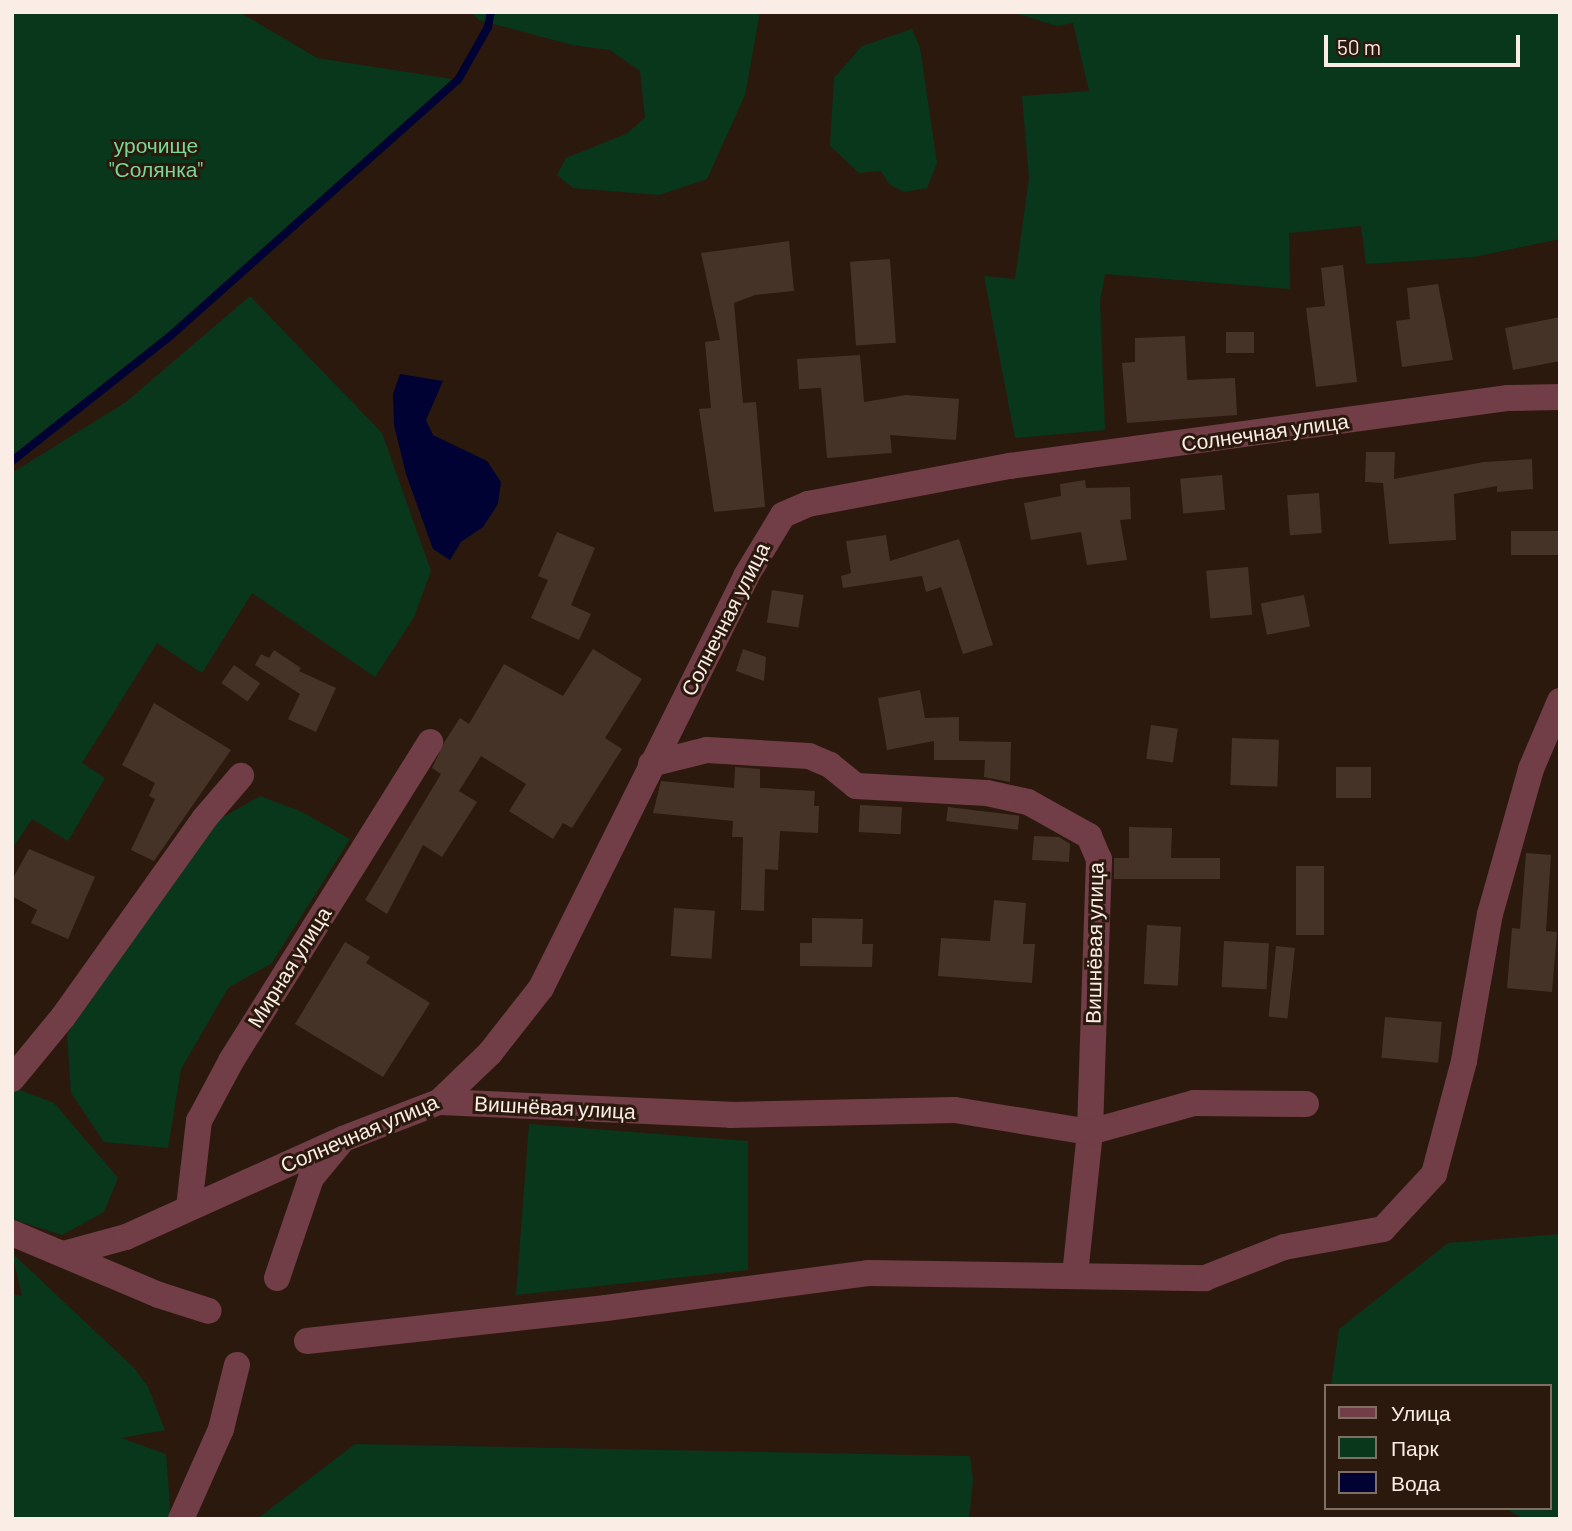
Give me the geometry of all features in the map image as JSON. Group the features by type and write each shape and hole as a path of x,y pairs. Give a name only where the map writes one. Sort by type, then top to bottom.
{"street":[{"name":"Солнечная улица","path":"67,1253 126,1237 343,1139 439,1102 490,1052 541,988 772,528 783,515 808,504 1010,467 1507,398 1560,397"},
{"path":"307,1340 607,1308 868,1273 1205,1278 1283,1247 1383,1229 1434,1174 1464,1061 1490,914 1531,769 1560,701"},
{"name":"Мирная улица","path":"189,1207 199,1121 231,1060 430,742"},
{"name":"Вишнёвая улица","path":"652,764 707,750 809,756 830,765 856,786 987,793 1028,802 1089,836 1099,859 1090,1132 1075,1274"},
{"path":"12,1079 63,1017 204,819 241,776"},
{"name":"Вишнёвая улица","path":"439,1102 731,1115 955,1110 1090,1132 1194,1103 1306,1104"},
{"path":"277,1278 311,1178 343,1139"},
{"path":"12,1233 67,1253 159,1295 209,1311"},
{"path":"181,1519 221,1429 237,1365"}],"green space":[{"name":"урочище \"Солянка\"","path":"12,12 239,12 317,58 458,80 168,338 12,461"},
{"path":"471,12 760,12 745,95 707,179 659,195 573,188 557,175 566,158 626,134 645,118 640,71 610,50 572,45 479,20"},
{"path":"1011,12 1560,12 1560,239 1474,257 1366,264 1361,226 1289,233 1290,289 1105,274 1100,301 1105,430 1015,438 984,276 1015,279 1029,178 1022,96 1089,91 1073,23 1057,26"},
{"path":"912,29 920,48 937,163 927,188 904,192 889,184 881,171 859,173 830,146 834,78 862,46"},
{"path":"250,296 382,433 431,571 414,617 375,677 252,593 202,673 157,643 82,763 105,778 68,841 32,819 12,849 12,473 126,402"},
{"path":"260,796 302,812 350,839 272,963 228,988 181,1069 168,1148 104,1142 71,1093 67,1034 218,820"},
{"path":"12,1087 54,1103 118,1178 104,1212 62,1235 12,1219"},
{"path":"529,1124 748,1141 748,1270 516,1295"},
{"path":"1560,1234 1560,1519 1524,1519 1508,1510 1551,1510 1551,1384 1331,1384 1339,1329 1448,1243"},
{"path":"12,1253 134,1368 148,1387 165,1430 121,1438 166,1454 171,1519 12,1519 12,1294 22,1296"},
{"path":"355,1444 970,1456 973,1480 969,1519 257,1519"}],"water":[{"path":"400,374 443,381 426,420 433,435 487,461 501,482 498,504 483,527 461,542 450,560 433,549 406,474 394,425 393,394"}],"building":[{"path":"789,241 794,291 755,295 734,303 743,403 756,402 765,507 714,512 699,409 711,408 705,342 720,340 701,253"},
{"path":"890,259 896,343 856,346 850,262"},
{"path":"1343,265 1357,382 1316,387 1306,308 1325,306 1321,268"},
{"path":"1438,284 1453,360 1402,367 1396,321 1410,319 1407,288"},
{"path":"1560,317 1560,361 1513,370 1505,328"},
{"path":"1226,332 1254,332 1254,353 1226,353"},
{"path":"1185,336 1187,380 1235,378 1237,415 1127,423 1122,363 1135,362 1135,338"},
{"path":"860,355 864,402 906,395 959,399 956,440 890,435 892,453 827,458 821,388 799,389 797,359"},
{"path":"1366,452 1395,452 1394,479 1484,462 1532,459 1533,489 1497,492 1497,486 1454,494 1456,540 1389,544 1383,483 1365,482"},
{"path":"1222,475 1225,510 1183,514 1180,479"},
{"path":"1085,480 1086,488 1130,487 1131,519 1120,520 1127,560 1087,565 1081,532 1031,540 1024,503 1061,496 1060,484"},
{"path":"1319,493 1322,533 1290,535 1287,495"},
{"path":"1511,531 1560,531 1560,555 1511,555"},
{"path":"557,532 595,548 571,605 591,614 579,640 531,618 548,580 538,576"},
{"path":"886,535 890,561 959,539 993,645 963,654 941,587 926,592 922,576 843,588 841,576 851,573 846,541"},
{"path":"1248,567 1252,615 1210,618 1206,571"},
{"path":"772,590 804,595 798,628 767,623"},
{"path":"1304,595 1310,626 1267,635 1261,603"},
{"path":"593,649 642,679 605,738 622,749 572,828 563,823 553,839 509,811 526,784 481,756 459,791 477,802 442,857 423,845 387,914 365,900 441,774 432,768 445,741 460,718 469,724 504,664 563,696"},
{"path":"743,649 766,657 764,681 736,671"},
{"path":"274,650 301,668 299,671 336,688 316,732 288,719 300,694 255,665 261,654 269,658"},
{"path":"234,665 260,683 248,701 221,683"},
{"path":"920,690 925,718 959,717 959,741 1011,742 1010,782 984,777 985,760 934,760 934,741 887,750 878,698"},
{"path":"154,703 231,750 154,861 131,850 155,799 149,796 155,783 122,765"},
{"path":"1151,725 1178,729 1173,762 1146,759"},
{"path":"1232,738 1279,740 1277,787 1230,785"},
{"path":"735,767 760,769 760,788 815,791 814,806 819,806 818,833 780,831 778,870 765,869 764,911 741,910 743,837 732,837 733,821 653,813 661,781 734,788"},
{"path":"1336,767 1371,767 1371,798 1336,798"},
{"path":"860,805 902,807 901,834 859,832"},
{"path":"948,807 1019,816 1018,830 946,821"},
{"path":"1129,827 1172,828 1171,858 1220,858 1220,879 1114,879 1114,858 1129,858"},
{"path":"1034,836 1059,837 1070,844 1069,862 1032,860"},
{"path":"29,849 95,877 68,939 31,923 37,910 12,896 12,880"},
{"path":"1526,853 1551,855 1546,931 1557,932 1552,992 1507,988 1512,928 1520,929"},
{"path":"1296,866 1324,866 1324,935 1296,935"},
{"path":"994,900 1026,903 1023,944 1035,944 1032,983 938,976 941,938 990,941"},
{"path":"674,908 715,911 712,959 671,956"},
{"path":"812,918 863,919 862,944 873,944 872,967 800,966 800,943 812,943"},
{"path":"1147,925 1181,927 1178,986 1144,984"},
{"path":"1224,941 1269,943 1267,989 1222,987"},
{"path":"345,942 370,957 366,963 430,1003 383,1077 295,1024"},
{"path":"1276,946 1295,948 1287,1019 1269,1017"},
{"path":"1385,1017 1442,1022 1438,1063 1381,1058"}],"waterway":[{"path":"12,461 168,338 458,80 488,27 491,12"}]}
